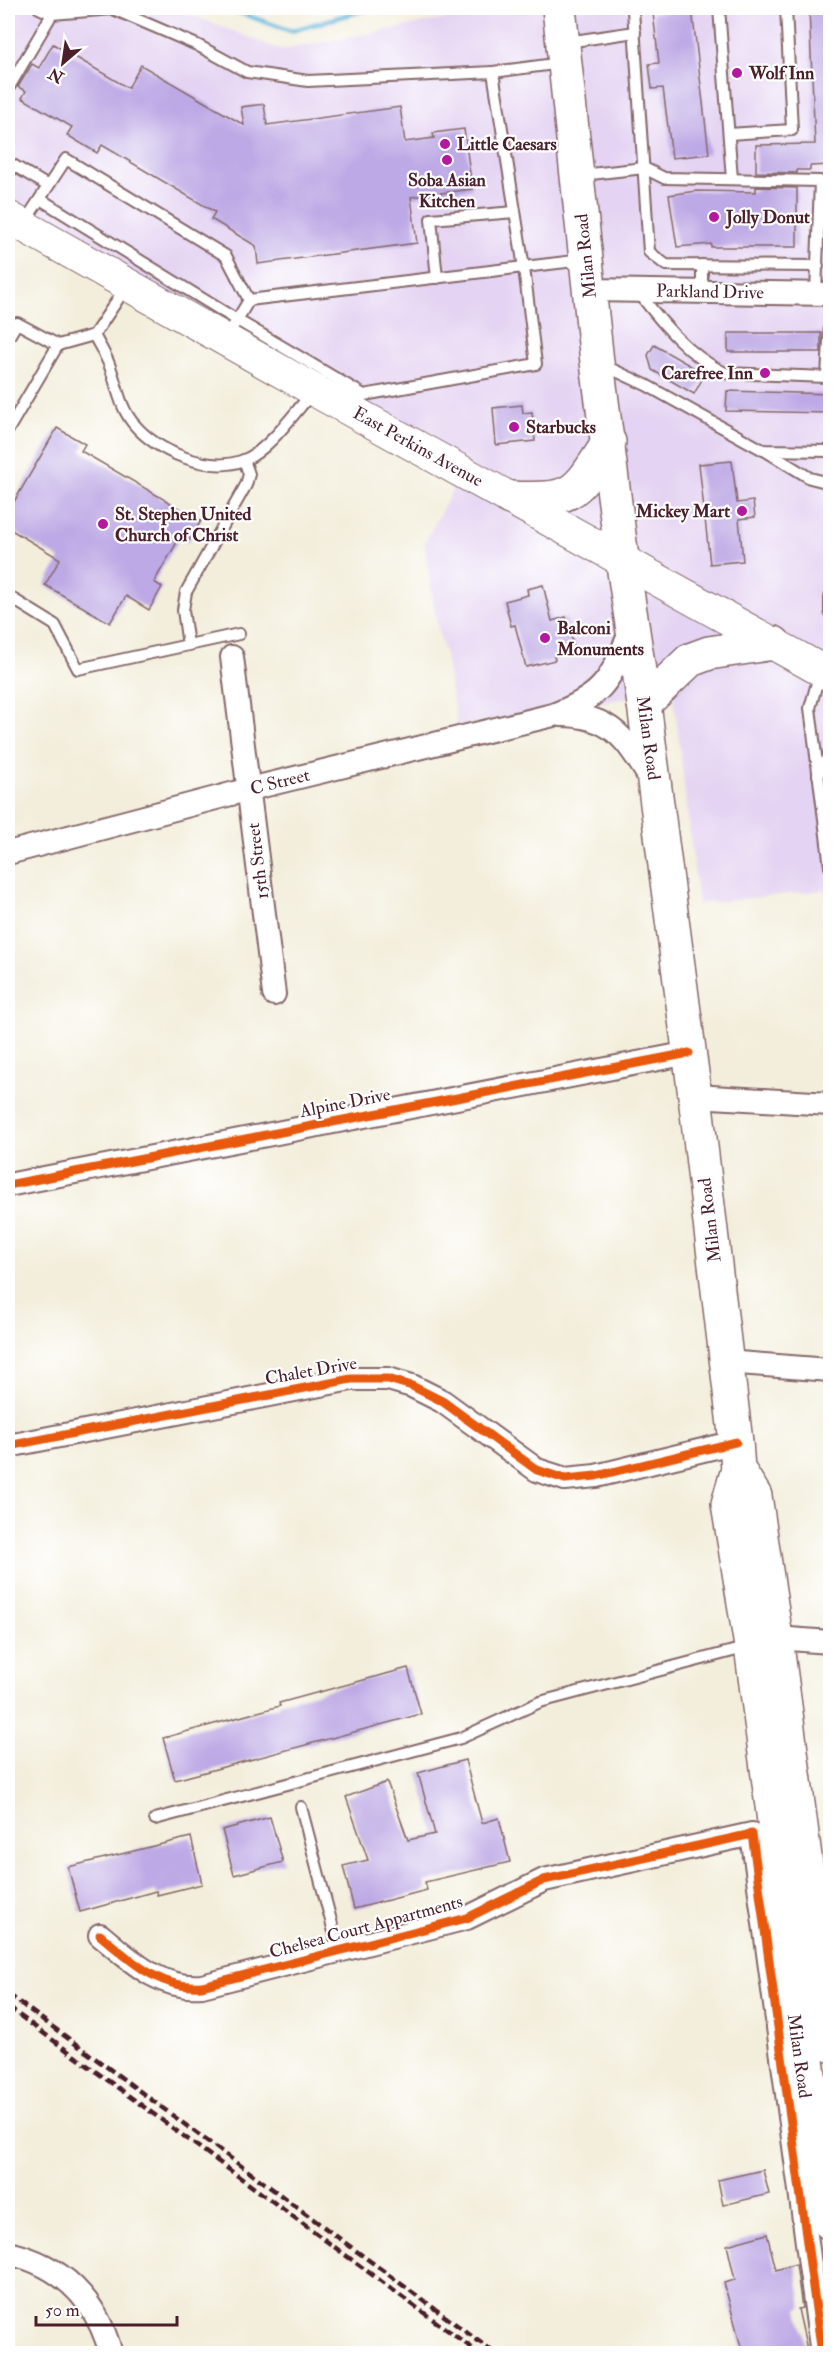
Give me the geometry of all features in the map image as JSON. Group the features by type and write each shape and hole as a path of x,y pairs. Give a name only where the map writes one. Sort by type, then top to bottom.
{"main road":[{"name":"Milan Road","path":"559,8 597,362 695,1096 737,1456 728,1504 761,1652 831,2045"},
{"name":"East Perkins Avenue","path":"15,221 127,285 231,330 314,390 826,672"},
{"path":"510,498 544,500 566,496 583,482 609,442"},
{"path":"644,704 690,660 710,653 774,643"},
{"name":"Milan Road","path":"761,1652 786,1913 831,2223"},
{"path":"761,1652 796,1692 808,1762"},
{"path":"752,1834 745,1749 761,1652"}],"street":[{"name":"Parkland Drive","path":"588,275 637,290 824,294"},
{"name":"C Street","path":"8,853 250,789 554,715 581,704 599,692 614,668 633,629"},
{"name":"15th Street","path":"232,657 274,994"},
{"name":"C Street","path":"554,715 583,715 608,725 627,742 654,785"},
{"name":"Alpine Drive","path":"8,1185 689,1053"},
{"path":"695,1096 831,1104"},
{"path":"726,1362 831,1370"},
{"name":"Chalet Drive","path":"8,1446 351,1379 370,1378 396,1380 428,1393 533,1468 565,1479 737,1456"},
{"path":"761,1652 831,1642"},
{"path":"808,1762 831,1932"},
{"name":"Chelsea Court Appartments","path":"100,1935 149,1974 174,1985 188,1987 222,1982 467,1918 544,1880 752,1834"},
{"name":"Milan Road","path":"752,1834 822,2354"},
{"path":"8,2253 39,2264 67,2281 83,2296 102,2325 111,2354"}],"lane":[{"path":"39,8 52,14 113,9 196,45 247,72 308,81 494,72 635,32"},
{"path":"637,8 633,10 649,252 666,265 818,266"},
{"path":"719,8 732,179"},
{"path":"729,134 792,130 786,8"},
{"path":"8,89 52,14"},
{"path":"40,199 231,330 364,395 536,364 494,72"},
{"path":"15,221 40,199 66,159 226,256 249,300"},
{"path":"8,162 48,186"},
{"path":"577,176 644,168 664,178 820,181 818,266 824,294"},
{"path":"437,278 430,219 515,212"},
{"path":"702,265 702,293"},
{"path":"249,300 524,268 588,275"},
{"path":"8,338 17,323 58,345 94,335 127,285"},
{"path":"637,290 665,327 710,366 725,372 827,377 831,323"},
{"path":"231,330 249,300"},
{"path":"94,335 109,364 118,398 133,423 158,444 184,458 214,465 244,460 267,444 314,390"},
{"path":"8,430 58,345"},
{"path":"597,362 646,385 810,478 831,483"},
{"path":"763,450 831,451"},
{"path":"188,645 183,610 186,592 246,485 249,474 244,460"},
{"path":"8,596 55,625 78,669 239,634"},
{"path":"831,597 831,613"},
{"path":"826,672 810,708 818,775 829,836 831,867"},
{"path":"818,775 831,753"},
{"path":"155,1819 462,1738 540,1702 761,1652"},
{"path":"301,1807 339,1951"}],"shaded area":[{"path":"8,8 173,8 282,50 503,8 830,8 830,905 825,890 698,904 673,690 457,727 424,544 467,462 8,209"}],"building":[{"path":"809,8 831,8 831,165 810,166 810,170 797,170 797,173 756,172 756,145 815,144"},
{"path":"692,9 709,154 672,158 663,88 652,89 649,64 659,63 653,13"},
{"path":"53,44 128,88 141,65 244,125 241,107 264,104 267,125 400,107 405,142 434,138 433,133 464,129 472,189 411,197 417,243 258,264 256,246 211,219 215,212 102,145 97,153 67,135 72,127 22,98 26,91 18,87 32,64 39,68"},
{"path":"756,187 797,188 797,247 711,247 711,244 677,247 669,195 696,191 756,192"},
{"path":"728,333 821,333 821,352 728,352"},
{"path":"654,345 705,374 694,394 652,370 648,355"},
{"path":"727,391 831,394 831,413 726,411"},
{"name":"Starbucks","path":"522,405 523,413 532,412 535,441 496,445 493,408"},
{"name":"St. Stephen United Church of Christ","path":"57,428 85,444 81,451 201,521 188,542 180,537 154,582 162,587 149,610 126,596 110,623 45,585 60,559 8,528 8,512"},
{"path":"732,461 737,503 753,501 755,517 739,519 743,561 710,564 699,464"},
{"name":"Balconi Monuments","path":"543,585 552,621 566,617 575,650 554,656 555,660 526,667 515,625 511,626 505,601 528,595 527,589"},
{"path":"408,1668 421,1714 175,1780 163,1738"},
{"path":"465,1760 482,1823 499,1818 510,1862 425,1882 427,1890 354,1909 343,1866 368,1860 346,1797 387,1782 408,1840 435,1834 418,1773"},
{"path":"270,1817 283,1862 234,1875 222,1830"},
{"path":"191,1837 202,1884 157,1895 156,1891 80,1912 68,1867"},
{"path":"763,2170 769,2194 723,2205 718,2180"},
{"path":"767,2234 776,2270 796,2264 802,2308 798,2309 808,2354 743,2354 724,2283 735,2280 727,2245"}],"waterway":[{"path":"226,8 291,31 371,8"}],"railway":[{"path":"8,1994 496,2354"},
{"path":"8,2007 480,2354"}],"cycle path":[{"path":"8,1185 689,1053"},
{"path":"8,1446 351,1379 388,1379 412,1386 442,1401 537,1470 565,1479 596,1476 736,1442"},
{"path":"100,1935 134,1963 159,1978 187,1986 202,1986 467,1918 544,1880 752,1834 822,2354"}],"place":[{"name":"Wolf Inn","path":"737,73"},
{"name":"Little Caesars","path":"445,144"},
{"name":"Soba Asian Kitchen","path":"447,160"},
{"name":"Jolly Donut","path":"714,217"},
{"name":"Carefree Inn","path":"765,373"},
{"name":"Starbucks","path":"514,427"},
{"name":"Mickey Mart","path":"742,511"},
{"name":"St. Stephen United Church of Christ","path":"103,524"},
{"name":"Balconi Monuments","path":"545,638"}]}
